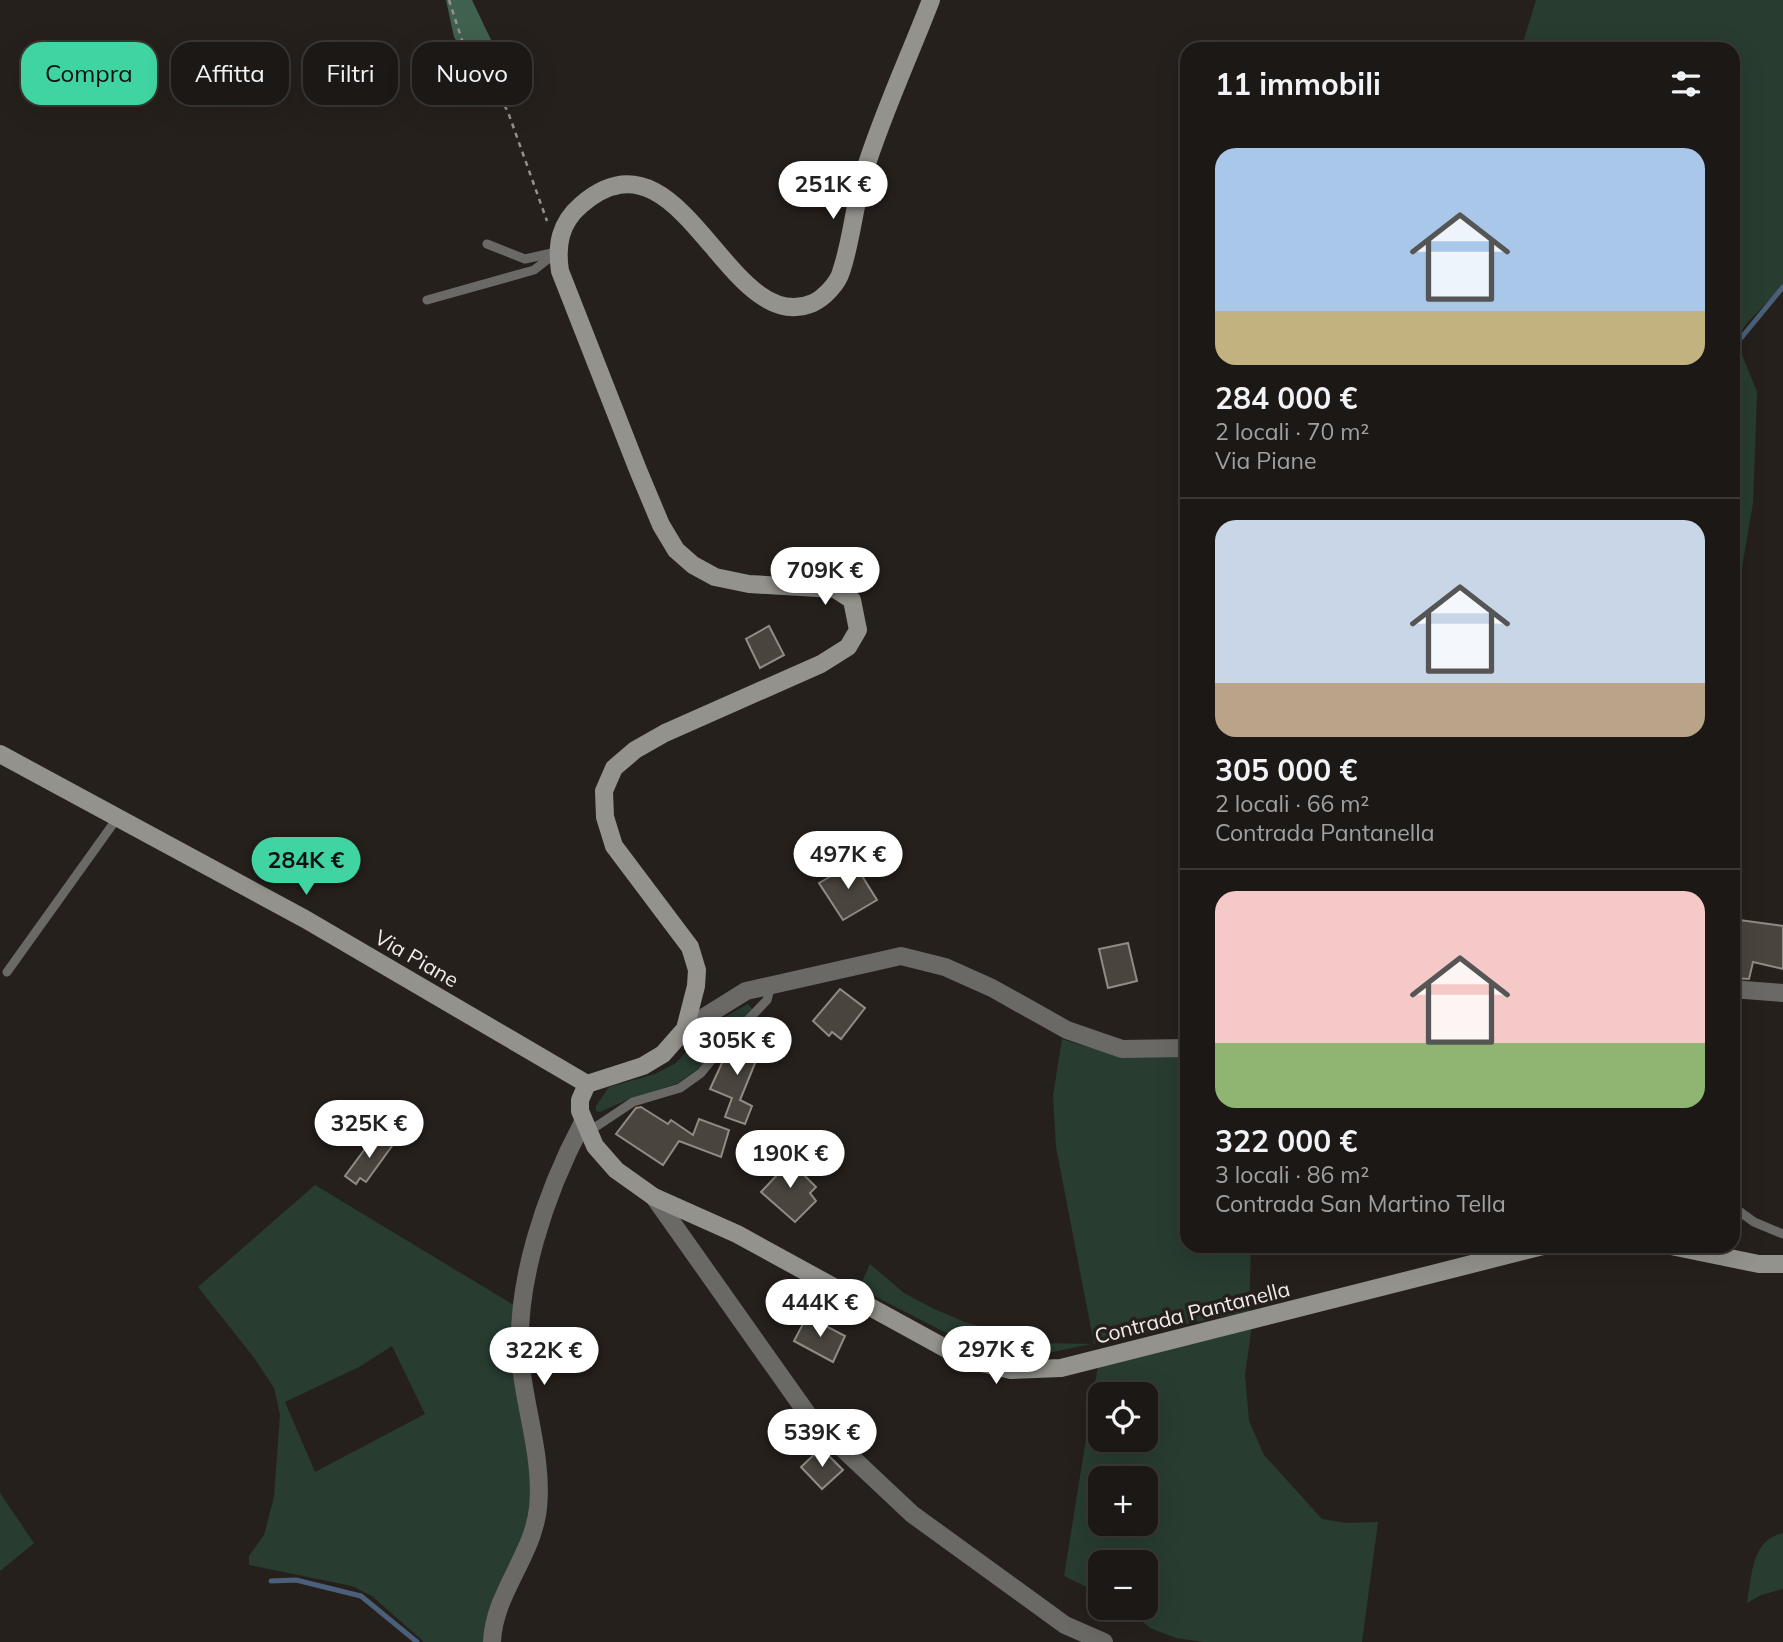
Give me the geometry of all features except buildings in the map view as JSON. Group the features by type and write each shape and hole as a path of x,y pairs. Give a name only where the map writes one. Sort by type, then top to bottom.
{"street":[{"path":"685,1029 696,986 695,959 690,947 614,846 605,817 604,791 614,768 635,750 665,733 821,663 848,647 858,630 857,614 852,600 835,589 749,584 715,577 692,565 676,550 661,525 638,470 560,271 557,252 561,232 573,211 591,196 614,184 641,185 665,197 761,298 787,306 812,303 824,296 841,274 864,173 931,0"},
{"name":"Via Piane","path":"0,754 305,919 587,1084"},
{"path":"492,1642 493,1624 532,1536 538,1507 537,1473 521,1367 519,1331 524,1293 544,1214 565,1156 585,1127 580,1100 587,1084 643,1066 663,1054 685,1029 746,991 901,956 945,967 992,988 1067,1030 1122,1049 1180,1048"},
{"path":"1740,990 1783,993"},
{"name":"Contrada Pantanella","path":"585,1127 595,1146 616,1170 654,1196 737,1234 965,1359 1011,1370 1061,1368 1515,1253"},
{"path":"654,1196 811,1419 912,1514 1065,1625 1104,1642"},
{"path":"1705,1253 1759,1264 1783,1264"}],"lane":[{"path":"487,244 525,259 557,252"},
{"path":"427,300 534,270 557,252"},
{"path":"7,972 118,817"},
{"path":"585,1127 633,1102 680,1088 701,1073 767,1000 771,985"},
{"path":"1740,1212 1754,1222 1783,1234"}],"path":[{"path":"449,0 462,40 489,76 508,112 543,213 549,225 561,232"}],"green space":[{"path":"446,0 472,0 492,42 457,42"},
{"path":"1536,0 1783,0 1783,286 1740,333 1740,42 1523,42"},
{"path":"1740,353 1757,392 1753,503 1740,579"},
{"path":"748,1004 753,1010 746,1020 729,1032 702,1066 678,1083 600,1112 596,1111 596,1106 609,1087 655,1074 676,1063 710,1025"},
{"path":"1062,1039 1123,1053 1180,1053 1180,1253 1251,1253 1249,1311 1094,1343 1056,1147 1053,1096"},
{"path":"315,1185 517,1307 511,1343 531,1477 531,1504 527,1529 495,1593 487,1642 424,1642 372,1596 352,1586 249,1565 249,1556 264,1535 274,1497 280,1415 274,1388 255,1359 198,1287","holes":["392,1346 425,1414 315,1472 285,1402 359,1367"]},
{"path":"870,1264 904,1293 965,1322 1039,1343 1091,1344 1053,1352 1004,1349 954,1337 859,1288"},
{"path":"1252,1326 1245,1374 1249,1421 1264,1455 1322,1519 1347,1523 1378,1522 1362,1642 1204,1642 1176,1638 1150,1628 1140,1620 1158,1620 1158,1550 1088,1550 1088,1588 1064,1576 1088,1427 1088,1452 1158,1452 1158,1382 1095,1382 1098,1365"},
{"path":"0,1493 34,1543 0,1571"},
{"path":"1783,1533 1783,1589 1761,1595 1747,1603 1752,1571 1759,1551 1772,1537"}],"waterway":[{"path":"1740,339 1783,287"},
{"path":"271,1581 296,1580 361,1596 417,1642"}]}
